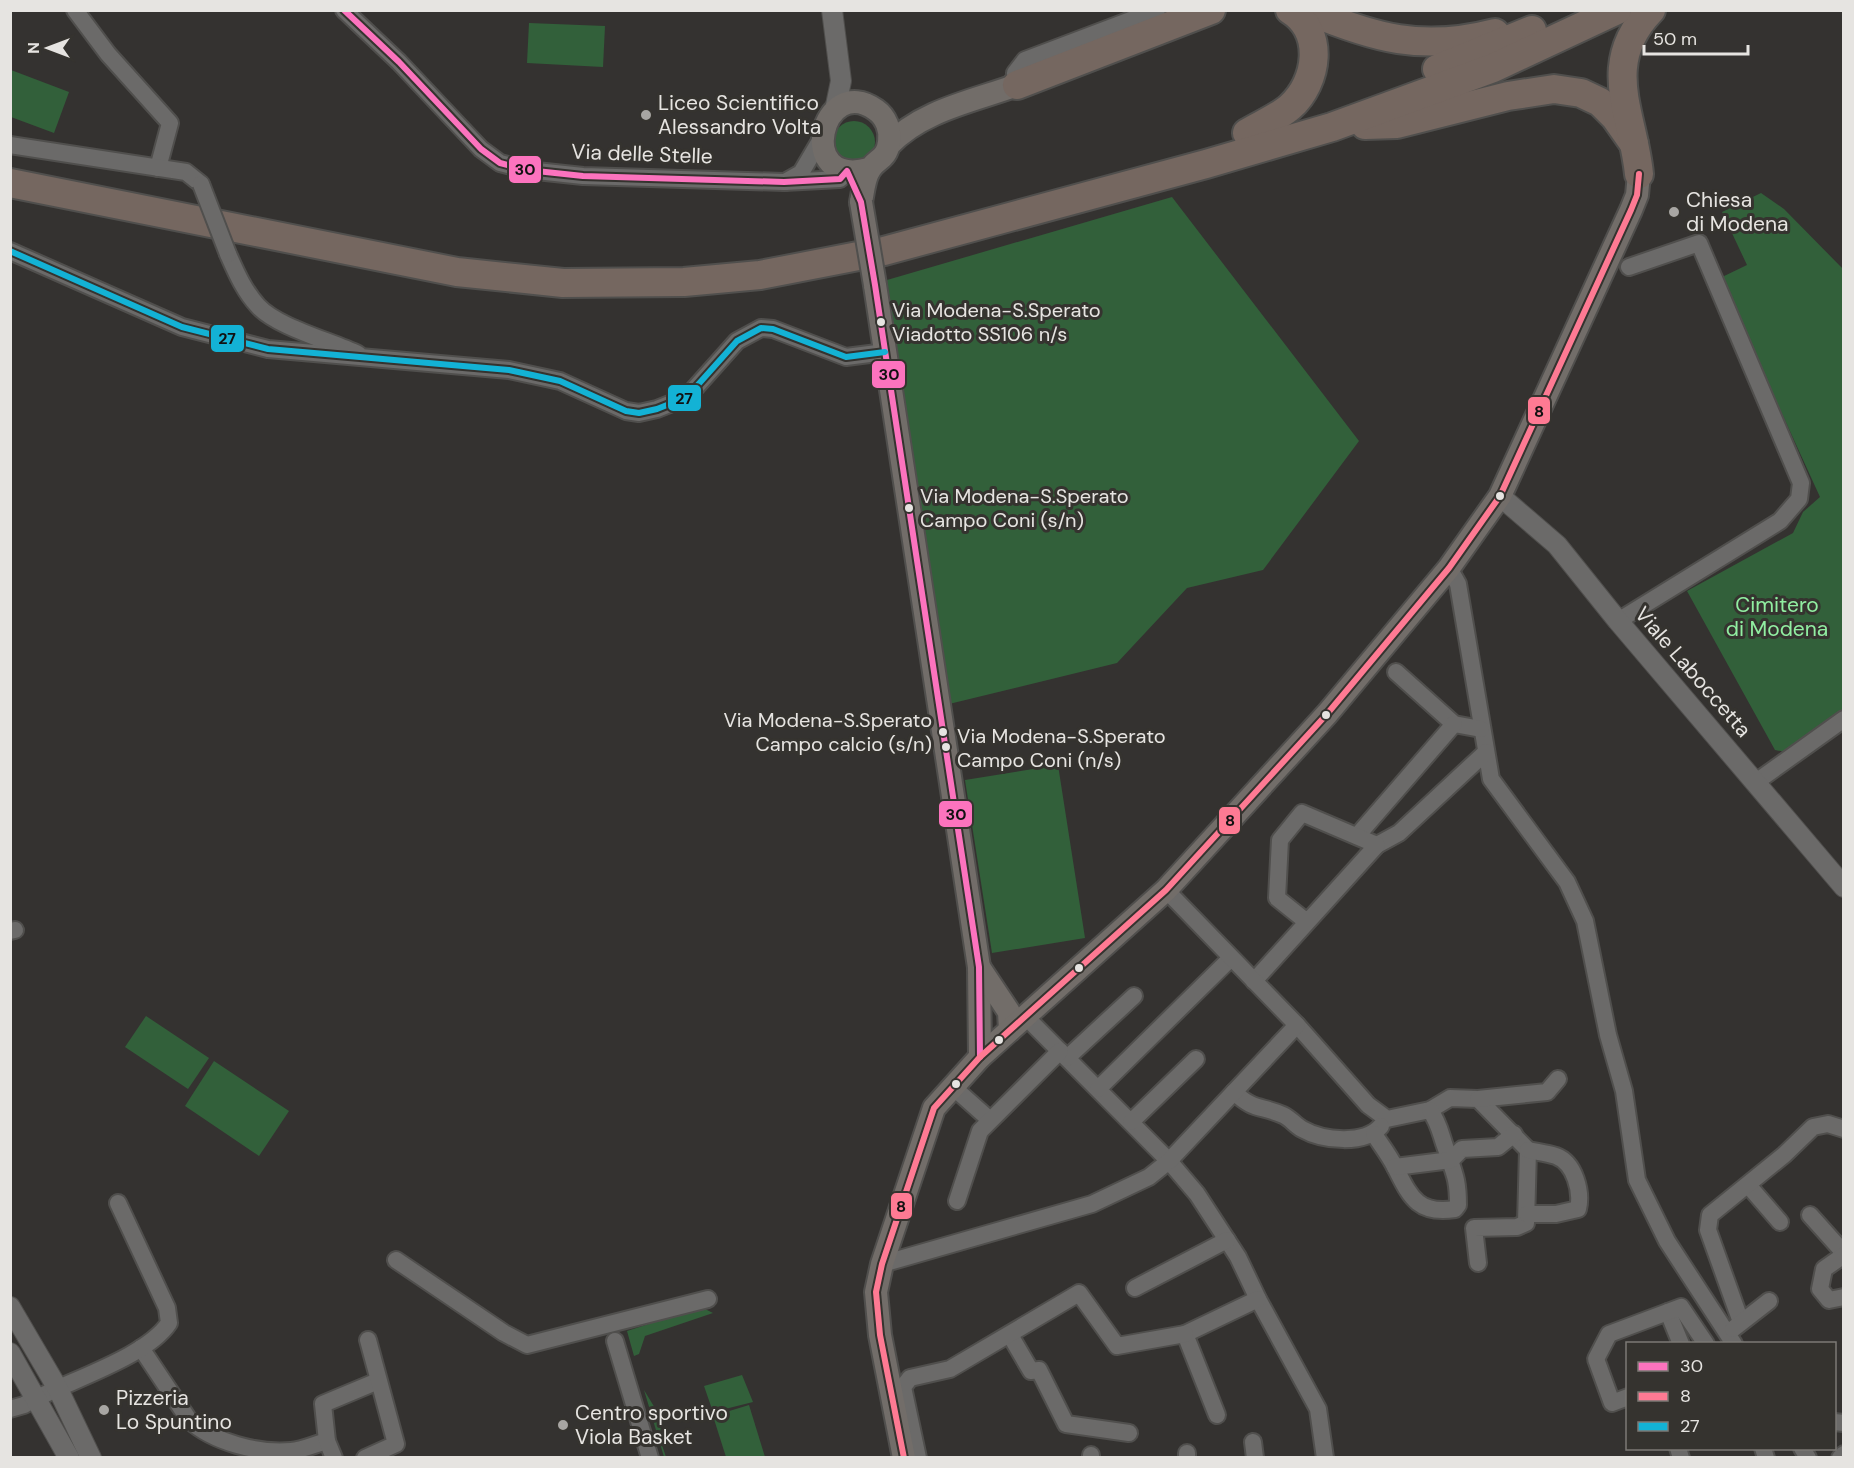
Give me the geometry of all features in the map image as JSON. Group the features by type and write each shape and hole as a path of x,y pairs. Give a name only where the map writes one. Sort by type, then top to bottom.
{"highway":[{"path":"1017,85 1211,10"},
{"path":"1247,133 1290,107 1308,86 1314,65 1314,42 1296,14 1290,10"},
{"path":"1307,10 1387,39 1430,42 1478,37 1507,30 1527,33"},
{"path":"10,165 58,171 455,254 566,266 681,265 763,256 887,231 1247,133 1409,81 1527,33 1572,10"},
{"path":"10,183 457,272 563,283 684,282 760,275 884,251 1332,127 1493,68 1617,10"},
{"path":"1639,174 1623,101 1623,73 1633,34 1651,10"},
{"path":"1332,127 1396,124 1508,96 1554,89 1581,93 1600,102 1615,117 1634,144"}],"main road":[{"path":"921,119 900,120 882,116 861,104 843,106 827,118 821,139 829,160 858,170 878,164 889,145 901,132 921,119 1017,85"},
{"path":"882,116 890,135 889,145"},
{"path":"858,170 861,202 979,967 980,1057"},
{"path":"904,1458 880,1335 876,1292 882,1264 934,1108 980,1057 1166,890 1327,714 1449,568 1500,496 1631,210 1637,195 1639,174"},
{"path":"979,967 1018,1023"},
{"path":"999,995 1042,1001"},
{"path":"981,1012 1018,1023"}],"street":[{"path":"75,10 108,54 170,123 158,168"},
{"name":"Via delle Stelle","path":"345,10 399,62 481,149 500,162 527,170 583,176 784,182 840,179 858,170"},
{"path":"832,10 841,81 835,110"},
{"path":"1017,85 1015,73 1025,60 1157,10"},
{"path":"841,81 861,104"},
{"path":"784,182 801,173 821,139"},
{"path":"10,145 186,172 201,184 241,283 259,308 291,327 369,359"},
{"path":"1618,621 1780,521 1798,499 1801,483 1699,243 1629,267"},
{"path":"10,251 182,327 268,350 509,370 560,381 626,411 639,413 657,409 687,397 737,341 761,328 773,330 846,357 885,352"},
{"name":"Viale Laboccetta","path":"1500,496 1557,545 1618,621 1844,887"},
{"path":"1449,568 1458,584 1491,779 1567,882 1585,921 1608,1035 1624,1091 1637,1180 1667,1241 1730,1338 1741,1322 1769,1301"},
{"path":"1396,672 1454,724 1481,729"},
{"path":"1756,782 1844,719"},
{"path":"1357,836 1454,724"},
{"path":"1254,981 1377,845 1399,833 1486,752"},
{"path":"1307,922 1277,898 1280,840 1302,813 1377,845"},
{"path":"1166,890 1297,1025 1368,1105 1387,1119"},
{"path":"1098,1089 1231,958"},
{"path":"957,1201 980,1131 1063,1054 1134,996"},
{"path":"1018,1023 1063,1054 1169,1161 1197,1194 1227,1240 1318,1409 1325,1458"},
{"path":"882,1264 1092,1204 1149,1177 1169,1161 1297,1025"},
{"path":"1131,1122 1196,1059"},
{"path":"1234,1092 1249,1106 1286,1116 1303,1129 1321,1136 1358,1138 1374,1134 1387,1119 1430,1110 1450,1098 1478,1100 1547,1092 1558,1079"},
{"path":"953,1087 990,1120"},
{"path":"1478,1100 1528,1150 1559,1157 1577,1179 1581,1196 1578,1209 1556,1214 1527,1214"},
{"path":"1374,1134 1395,1167 1410,1197 1431,1209 1443,1211 1455,1209 1458,1205 1457,1176 1446,1149 1443,1132 1430,1110"},
{"path":"1741,1322 1708,1230 1710,1215 1748,1185 1813,1127 1828,1124 1844,1129"},
{"path":"1395,1167 1451,1160 1462,1149 1498,1147 1514,1134"},
{"path":"1478,1263 1474,1228 1517,1227 1526,1223 1528,1150"},
{"path":"1748,1185 1780,1222"},
{"path":"10,1409 58,1389 141,1348 162,1334 169,1323 169,1316 118,1203"},
{"path":"1810,1215 1844,1254 1824,1269 1820,1289 1829,1300 1844,1297"},
{"path":"1135,1288 1227,1240"},
{"path":"396,1260 504,1333 527,1345 708,1299"},
{"path":"918,1458 903,1387 905,1382 910,1378 950,1370 1080,1293 1117,1346 1185,1334 1258,1299"},
{"path":"10,1307 58,1389 91,1458"},
{"path":"1626,1398 1612,1403 1596,1359 1609,1334 1682,1307 1705,1342"},
{"path":"1668,1312 1680,1342"},
{"path":"1185,1334 1217,1415"},
{"path":"1010,1335 1031,1371 1040,1370 1066,1424 1129,1433"},
{"path":"365,1458 396,1444 368,1340"},
{"path":"615,1341 650,1458"},
{"path":"141,1348 189,1420 224,1442 291,1451 327,1441"},
{"path":"10,1353 69,1458"},
{"path":"334,1458 327,1441 323,1404 378,1381"},
{"path":"1840,1458 1844,1454"}],"green space":[{"path":"529,23 605,26 603,67 527,63"},
{"path":"11,70 69,92 54,133 11,117"},
{"path":"854,121 869,127 875,142 869,157 854,163 839,157 833,142 839,127"},
{"name":"Cimitero di Modena","path":"1761,193 1784,209 1843,269 1843,710 1786,752 1775,750 1687,591 1793,533 1803,512 1820,497 1720,278 1747,265 1722,212"},
{"path":"1172,197 1359,441 1263,570 1187,588 1117,663 949,704 887,280"},
{"path":"1058,765 1085,938 992,953 965,780"},
{"path":"146,1016 209,1058 188,1089 125,1047"},
{"path":"214,1061 289,1111 259,1156 185,1106"},
{"path":"701,1307 713,1313 645,1336 639,1354 634,1356 627,1331"},
{"path":"742,1375 753,1402 713,1412 704,1386"},
{"path":"644,1390 661,1418 660,1439 666,1457 664,1457"},
{"path":"749,1405 765,1457 726,1457 713,1416"}],"transit line":[{"name":"30","path":"344,10 399,62 481,149 500,163 527,170 583,176 784,182 840,179 847,171 861,202 875,285 979,967 980,1057"},
{"name":"8","path":"904,1458 880,1335 876,1292 882,1264 934,1108 980,1057 1166,890 1327,714 1449,568 1500,496 1631,210 1637,195 1639,174"},
{"name":"27","path":"10,251 182,327 268,349 509,370 560,381 626,411 639,413 657,409 687,397 737,341 761,328 773,329 846,357 885,352"}],"place":[{"name":"Liceo Scientifico Alessandro Volta","path":"646,115"},
{"name":"Chiesa di Modena","path":"1674,212"},
{"name":"Via Modena-S.Sperato Viadotto SS106 n/s","path":"881,322"},
{"name":"Via Modena-S.Sperato Campo Coni (s/n)","path":"909,508"},
{"name":"Via Modena-S.Sperato Campo calcio (s/n)","path":"943,732"},
{"name":"Via Modena-S.Sperato Campo Coni (n/s)","path":"946,747"},
{"name":"Pizzeria Lo Spuntino","path":"104,1410"},
{"name":"Centro sportivo Viola Basket","path":"563,1425"}]}
